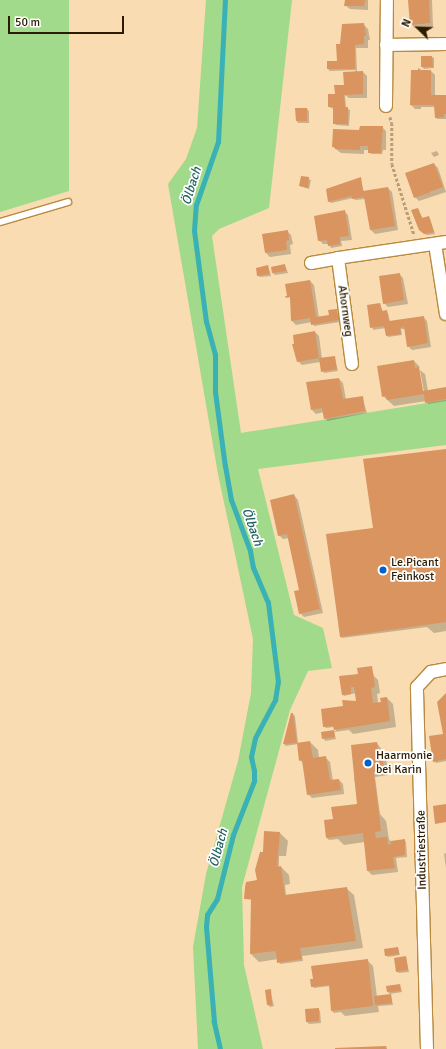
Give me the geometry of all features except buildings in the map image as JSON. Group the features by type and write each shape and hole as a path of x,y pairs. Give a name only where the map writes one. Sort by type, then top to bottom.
{"street":[{"path":"386,106 387,0"},
{"path":"386,45 446,44"},
{"path":"311,263 441,243 446,314"},
{"name":"Ahornweg","path":"338,258 352,364"},
{"name":"Industriestraße","path":"427,1049 417,687 431,672 446,669"}],"lane":[{"path":"0,222 68,202"}],"path":[{"path":"386,106 392,123 392,164 418,246"}],"green space":[{"path":"0,0 69,0 69,191 0,212"},
{"path":"206,0 292,0 269,208 219,229 212,236 241,433 446,400 446,445 258,469 294,615 323,628 332,668 308,671 290,710 242,887 244,965 263,1049 198,1049 193,947 206,874 238,761 251,693 253,639 218,474 168,184 186,159 197,128"}],"waterway":[{"name":"Ölbach","path":"220,1049 214,1022 206,927 207,915 217,899 233,835 254,781 254,771 251,757 255,738 275,700 278,682 268,603 253,568 250,551 231,500 215,392 215,355 206,322 194,231 196,205 218,142 225,0"}],"place":[{"name":"Le.Picant Feinkost","path":"383,570"},
{"name":"Haarmonie bei Karin","path":"368,763"}]}
